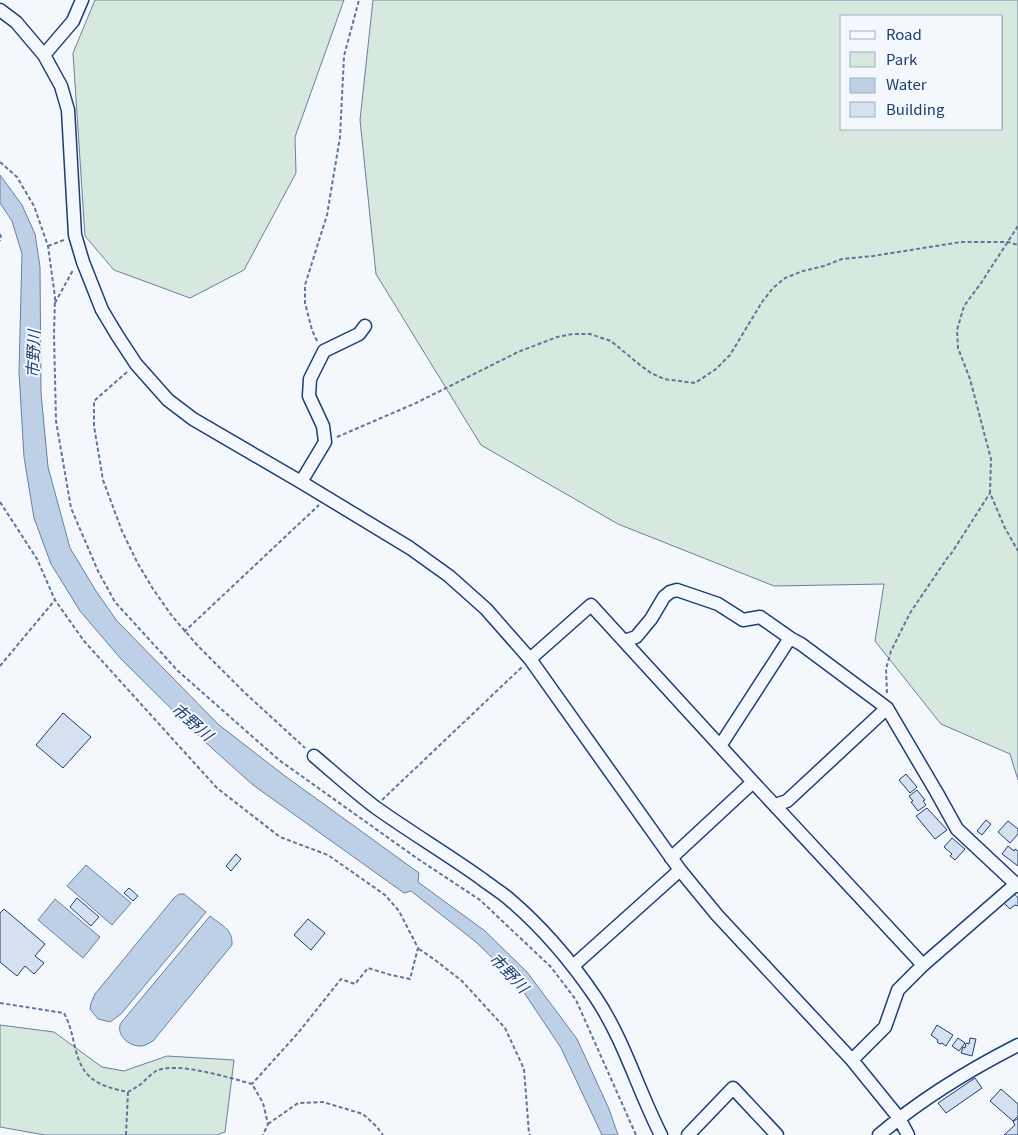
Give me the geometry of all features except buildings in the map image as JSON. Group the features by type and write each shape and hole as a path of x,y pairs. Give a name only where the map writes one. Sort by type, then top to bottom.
{"street":[{"path":"44,55 73,21 82,0"},
{"path":"0,10 16,22 44,55 61,86 68,110 75,235 82,259 102,310 136,364 168,400 193,419 410,548 449,576 486,609 530,659 680,870 717,914 852,1060 899,1118 908,1135"},
{"path":"301,482 325,442 323,426 309,396 310,379 324,352 359,334 365,326"},
{"path":"624,641 636,637 651,619 664,597 670,592 677,590 718,604 743,620 760,617 887,708 957,829 1017,885 923,965 898,990 885,1027 852,1060"},
{"path":"530,659 591,605 923,965"},
{"path":"720,746 790,638"},
{"path":"775,806 787,801 887,708"},
{"path":"314,756 375,806 508,898 539,926 574,966 597,1000 630,1063 649,1111 661,1135"},
{"path":"671,858 753,782"},
{"path":"574,966 680,870"},
{"path":"879,1135 899,1118 946,1086 1018,1045"},
{"path":"688,1135 733,1088 777,1135"}],"path":[{"path":"324,352 312,330 305,303 305,285 327,215 340,137 344,56 360,0"},
{"path":"0,162 17,177 34,206 48,246 55,296 56,421 71,508 98,571 115,602 178,670 280,760 418,859 480,900 551,967 576,1000 636,1135"},
{"path":"1018,226 964,306 957,330 958,348 970,379 992,459 990,492 1005,528 1018,551"},
{"path":"0,234 0,240"},
{"path":"48,246 75,235"},
{"path":"325,442 416,403 518,352 557,337 572,334 590,334 611,341 651,373 664,379 695,383 716,370 730,355 762,302 773,288 785,278 842,259 961,242 1008,242 1018,245"},
{"path":"55,304 76,264 82,259"},
{"path":"136,364 94,401 94,426 103,480 122,531 137,562 162,602 184,632 244,692 314,756"},
{"path":"887,708 886,669 890,651 910,614 990,492"},
{"path":"184,632 327,498"},
{"path":"0,502 37,559 55,600 84,641 217,788 280,837 328,854 385,895 399,911 418,948 462,981 505,1028 524,1069 530,1135"},
{"path":"0,666 55,600"},
{"path":"375,806 530,659"},
{"path":"252,1084 298,1033 341,979 355,984 368,968 410,979 418,948"},
{"path":"0,1003 64,1013 69,1022 80,1065 89,1076 101,1085 128,1092 155,1072 176,1067 220,1075 252,1084 263,1103 268,1124"},
{"path":"126,1135 128,1092"},
{"path":"263,1135 268,1124 298,1103 323,1102 363,1114 383,1135"}],"green space":[{"path":"95,0 344,0 295,137 296,173 244,270 190,298 114,270 85,236 73,53"},
{"path":"373,0 1018,0 1018,780 1010,754 941,724 875,641 884,584 774,586 618,524 481,445 376,274 360,120"},
{"path":"0,1025 54,1032 102,1067 124,1071 167,1056 234,1060 225,1132 217,1135 45,1135 0,1127"}],"water":[{"name":"市野川","path":"0,175 22,205 35,234 40,267 41,393 48,467 70,548 96,591 117,621 219,725 285,776 419,873 418,882 485,931 527,972 577,1039 609,1109 618,1135 602,1135 561,1048 517,982 476,942 411,891 404,893 253,785 204,741 121,659 80,611 51,564 34,518 24,457 19,372 22,254 12,221 0,203"},
{"path":"86,865 131,903 112,925 67,886"},
{"path":"179,894 184,894 206,912 121,1014 110,1022 98,1019 90,1009 95,994"},
{"path":"55,899 100,937 83,958 38,920"},
{"path":"210,916 228,931 231,935 232,945 153,1041 141,1046 129,1043 121,1033 121,1022"}]}
